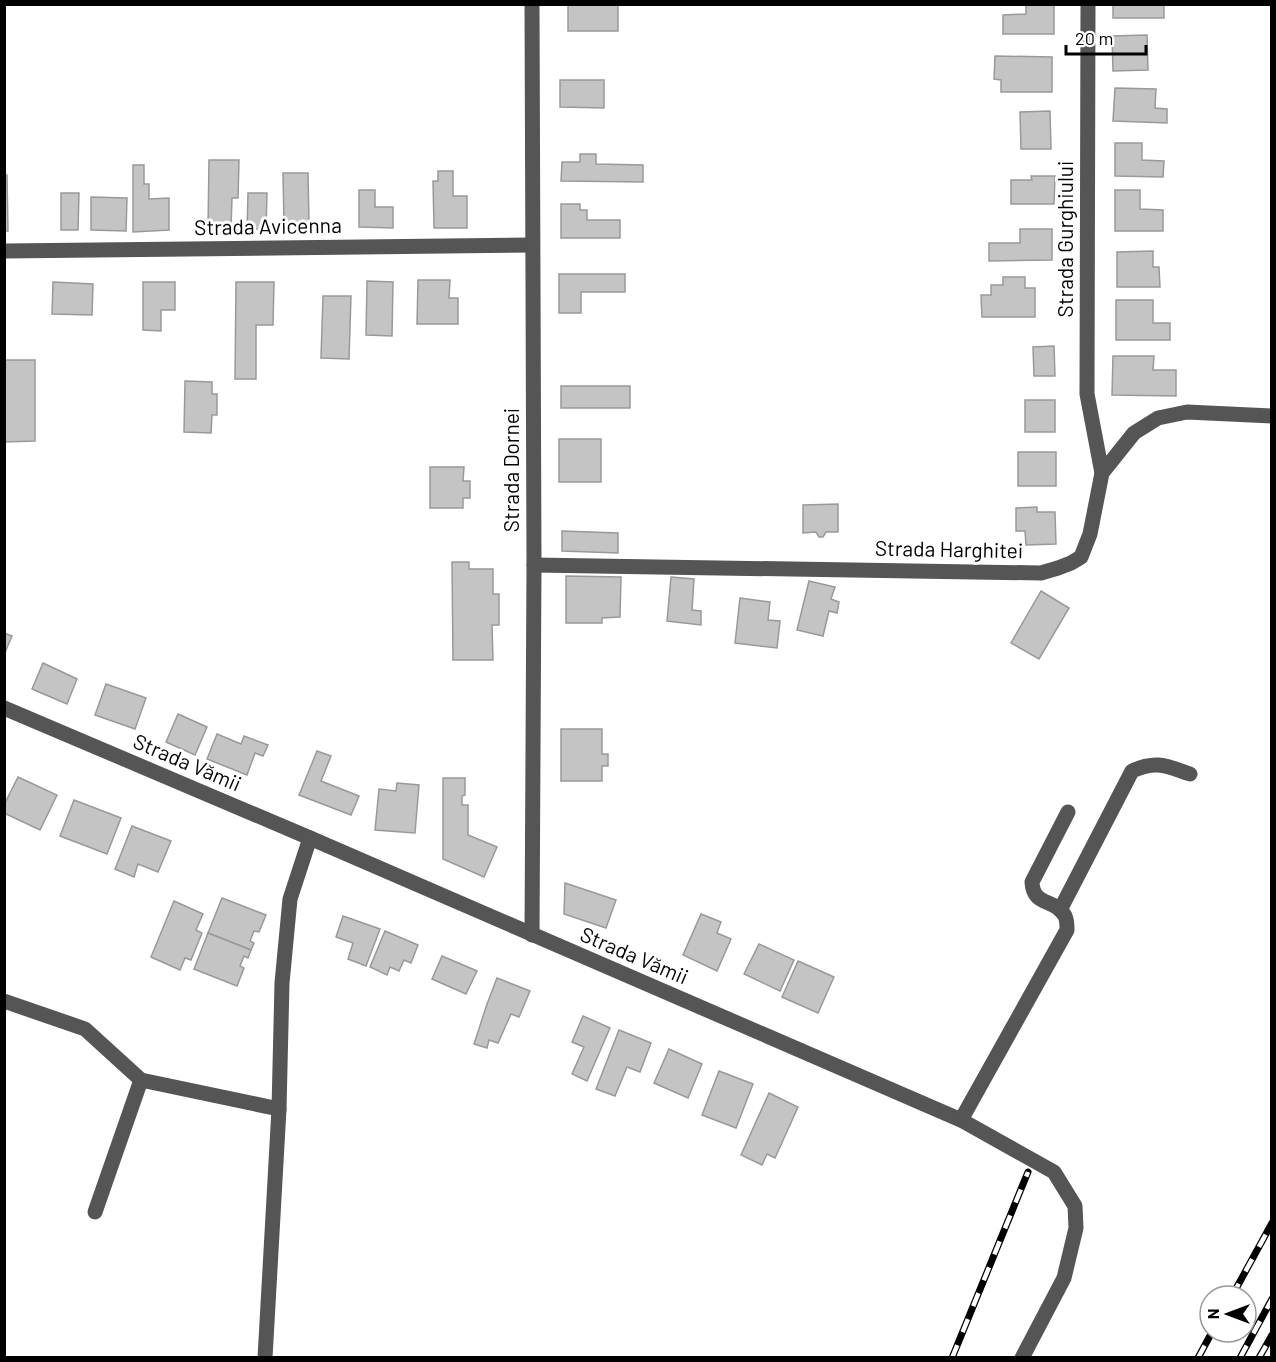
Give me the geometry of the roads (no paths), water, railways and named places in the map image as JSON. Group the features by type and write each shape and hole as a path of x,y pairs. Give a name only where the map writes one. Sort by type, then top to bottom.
{"street":[{"name":"Strada Dornei","path":"532,4 534,565 532,935"},
{"name":"Strada Gurghiului","path":"1088,4 1087,394 1102,473"},
{"name":"Strada Avicenna","path":"4,252 532,244"},
{"name":"Strada Harghitei","path":"534,565 1041,573 1071,563 1081,557 1090,534 1102,473 1134,433 1158,418 1187,412 1272,416"},
{"name":"Strada Vămii","path":"4,708 961,1120 1054,1172 1075,1206 1076,1228 1064,1278 1022,1358"},
{"path":"1060,910 1132,771 1145,765 1163,765 1190,774"},
{"path":"961,1120 1067,930 1066,917 1060,910 1037,898 1032,882 1068,812"},
{"path":"266,1358 279,1109 282,983 290,899 310,838"},
{"path":"4,1001 85,1029 141,1080 279,1109"},
{"path":"95,1212 141,1080"}],"railway":[{"path":"952,1358 1028,1172"},
{"path":"1239,1284 1272,1223"},
{"path":"1240,1358 1272,1299"},
{"path":"1259,1358 1272,1335"},
{"path":"1198,1358 1206,1344"}]}
